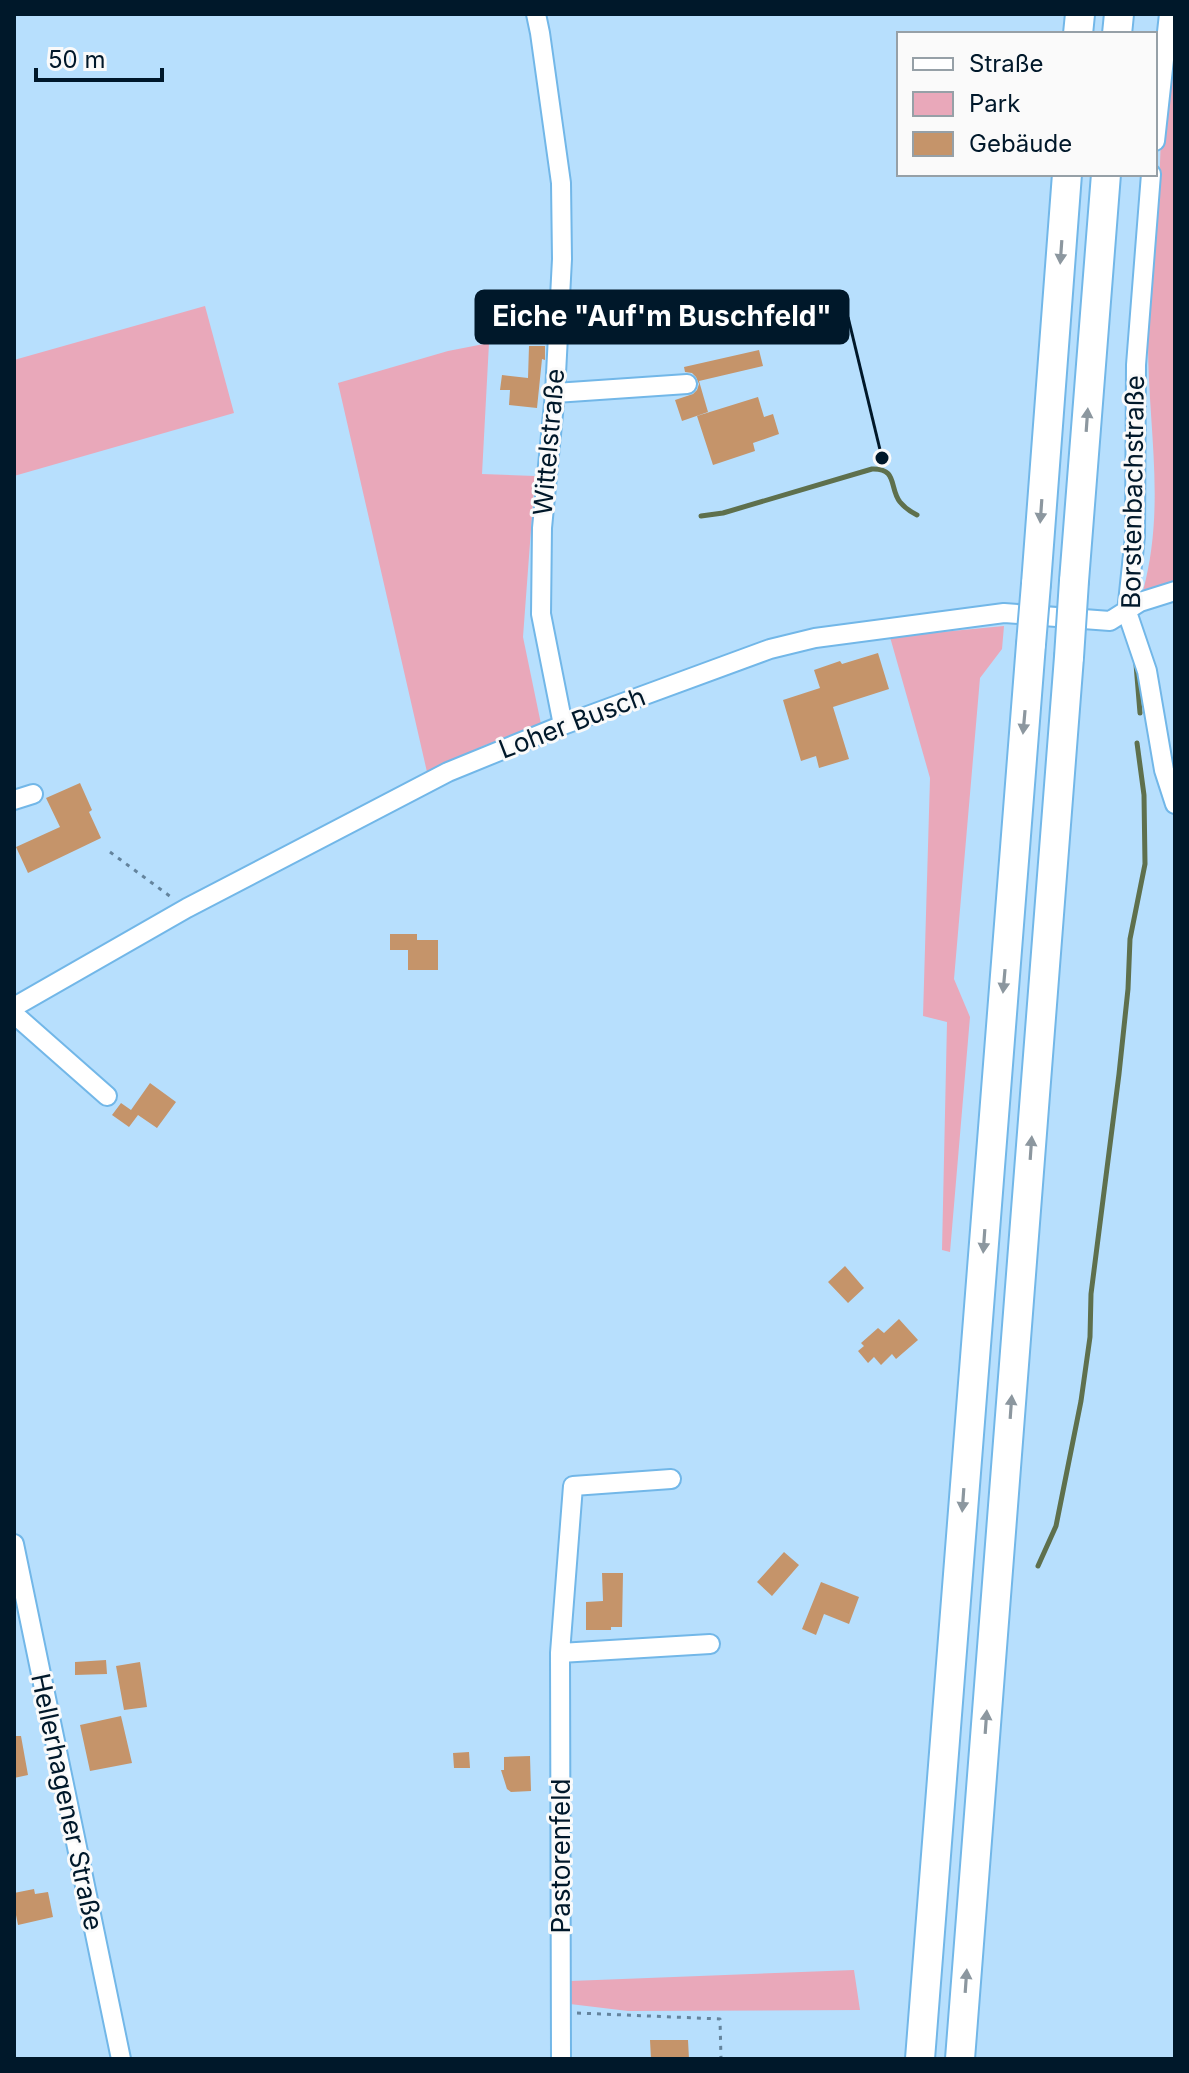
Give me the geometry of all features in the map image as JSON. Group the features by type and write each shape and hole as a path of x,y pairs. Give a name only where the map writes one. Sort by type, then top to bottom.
{"highway":[{"path":"920,2059 1067,176"},
{"path":"960,2059 1106,176"}],"street":[{"name":"Wittelstraße","path":"536,14 561,183 562,259 555,393 542,528 541,614 563,725"},
{"path":"1157,123 1169,14"},
{"name":"Borstenbachstraße","path":"1151,176 1136,365 1135,536 1127,612 1147,671 1164,770 1175,804"},
{"path":"555,393 687,384"},
{"name":"Loher Busch","path":"14,1007 187,908 448,772 563,725 770,649 815,638 1004,613 1110,621 1140,602 1175,591"},
{"path":"14,800 33,794"},
{"path":"14,1014 107,1096"},
{"name":"Pastorenfeld","path":"561,2059 560,1653 573,1486 671,1479"},
{"name":"Hellerhagener Straße","path":"14,1544 121,2059"},
{"path":"560,1653 710,1644"}],"path":[{"path":"110,852 187,908"},
{"path":"561,2012 720,2019 721,2059"}],"green space":[{"path":"1175,21 1175,584 1143,591 1150,559 1155,497 1149,309 1158,208 1163,91"},
{"path":"205,306 234,413 14,476 14,360"},
{"path":"489,343 482,474 535,476 523,637 541,724 427,772 338,383 448,351"},
{"path":"1004,626 1002,649 980,678 954,979 970,1017 950,1252 942,1250 947,1022 923,1016 930,778 890,637"},
{"path":"854,1970 860,2010 628,2011 570,2004 571,1981"}],"building":[{"path":"529,346 545,346 537,408 509,405 510,390 500,390 502,375 528,378"},
{"path":"759,350 763,366 699,381 708,412 682,421 675,400 693,394 699,384 692,373 685,372 684,367"},
{"path":"758,397 764,417 773,414 779,434 753,443 755,451 713,465 697,416"},
{"path":"878,653 889,689 833,707 849,759 819,768 816,756 801,761 783,700 820,688 814,670"},
{"path":"80,783 101,838 28,873 16,847 60,827 46,798"},
{"path":"390,934 417,934 417,940 438,940 438,970 408,970 408,950 390,950"},
{"path":"150,1083 176,1102 157,1128 138,1115 129,1127 112,1115 121,1103 131,1110"},
{"path":"845,1266 864,1288 848,1303 828,1282"},
{"path":"899,1319 918,1340 896,1359 892,1354 881,1365 874,1357 868,1363 858,1351 864,1346 861,1343 878,1328 884,1333"},
{"path":"784,1552 799,1565 772,1596 757,1582"},
{"path":"602,1573 623,1573 622,1627 586,1630 586,1602 603,1601"},
{"path":"821,1582 859,1597 849,1624 824,1614 816,1635 802,1629"},
{"path":"106,1660 107,1674 75,1675 75,1662"},
{"path":"140,1662 147,1707 124,1710 116,1666"},
{"path":"121,1716 132,1763 90,1771 80,1725"},
{"path":"14,1736 21,1736 28,1775 14,1778"},
{"path":"469,1752 470,1768 454,1768 453,1753"},
{"path":"530,1756 531,1791 511,1792 507,1789 501,1770 504,1770 504,1757"},
{"path":"34,1889 35,1894 48,1892 53,1917 18,1925 14,1893"},
{"path":"650,2040 688,2040 689,2059 651,2059"}],"waterway":[{"path":"701,516 723,513 872,469 889,475 900,502 917,515"},
{"path":"1136,664 1140,713"},
{"path":"1038,1566 1056,1526 1081,1401 1090,1337 1091,1294 1119,1074 1130,939 1145,864 1144,795 1137,743"}],"place":[{"name":"Eiche \"Auf'm Buschfeld\"","path":"882,458"}]}
